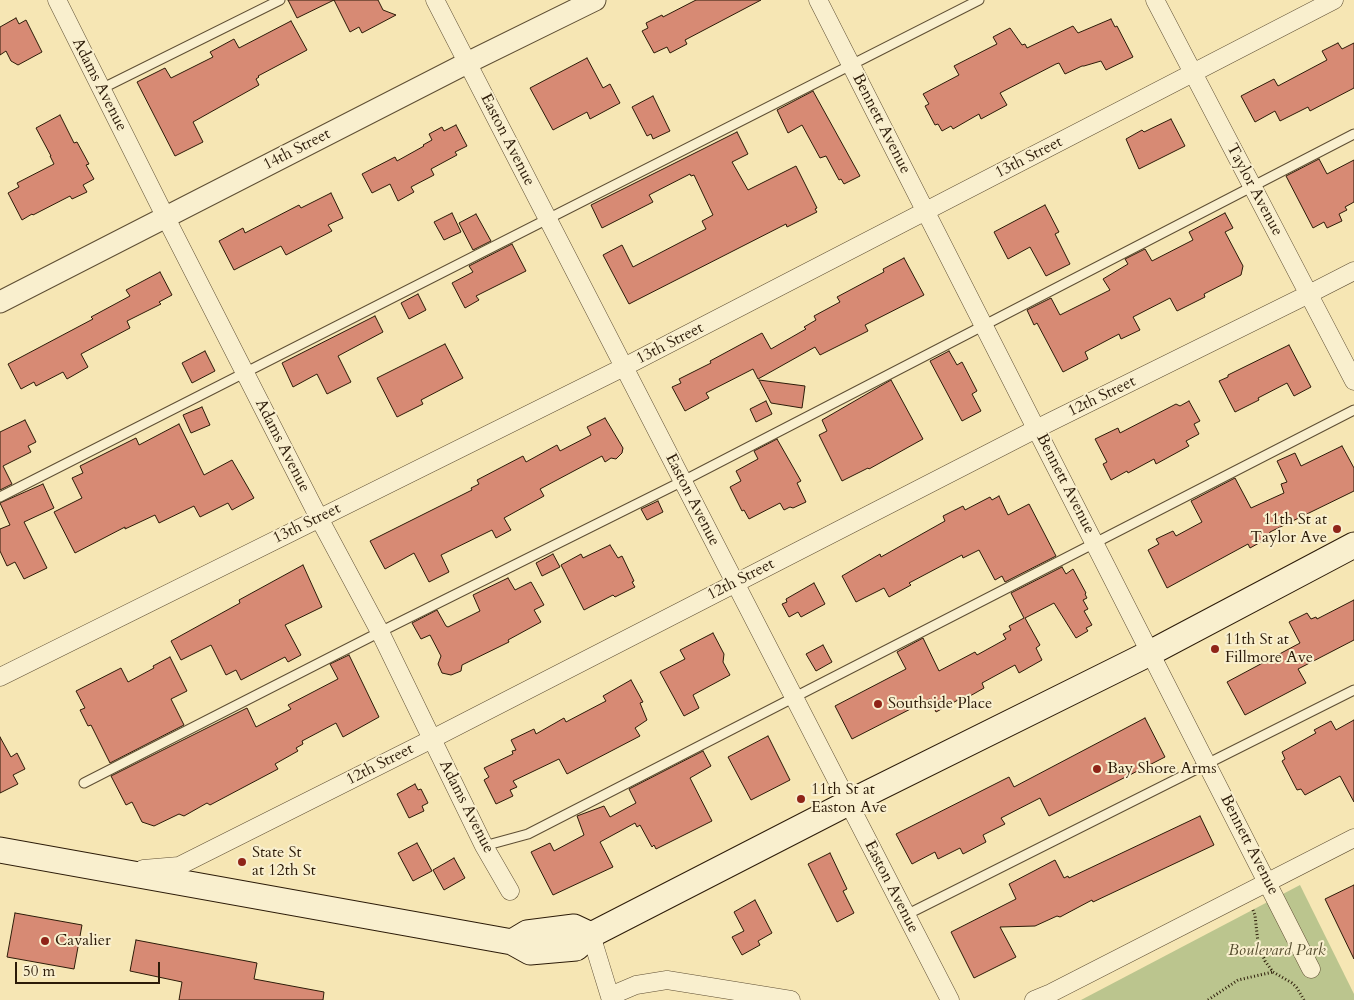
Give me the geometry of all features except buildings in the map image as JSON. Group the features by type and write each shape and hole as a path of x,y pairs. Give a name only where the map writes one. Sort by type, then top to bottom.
{"main road":[{"path":"0,850 512,942 530,952 576,948 590,935 848,803 1150,653 1354,546"}],"street":[{"name":"Adams Avenue","path":"57,0 319,518 380,632 484,846 510,891"},
{"name":"Easton Avenue","path":"435,0 950,1000"},
{"name":"14th Street","path":"0,302 467,63 595,0"},
{"name":"Bennett Avenue","path":"818,0 1311,969"},
{"name":"Taylor Avenue","path":"1155,0 1354,381"},
{"name":"13th Street","path":"0,677 624,367 1334,0"},
{"name":"12th Street","path":"123,871 179,866 432,739 1036,429 1354,271"},
{"path":"1034,1000 1354,838"},
{"path":"590,935 610,998 636,985 667,980 791,1000"}],"lane":[{"path":"101,89 280,0"},
{"path":"0,498 979,0"},
{"path":"84,783 380,632 683,481 1354,134"},
{"path":"484,846 528,834 1354,410"},
{"path":"906,915 1354,690"}],"path":[{"path":"1244,894 1255,915 1258,943 1265,961 1273,972 1292,983 1304,1000"},
{"path":"1208,1000 1238,980 1273,972"}],"green space":[{"name":"Boulevard Park","path":"1300,885 1354,994 1354,1000 1081,1000"}],"place":[{"name":"11th St at Taylor Ave","path":"1337,529"},
{"name":"11th St at Fillmore Ave","path":"1215,649"},
{"name":"Southside Place","path":"878,704"},
{"name":"Bay Shore Arms","path":"1097,769"},
{"name":"11th St at Easton Ave","path":"801,799"},
{"name":"State St at 12th St","path":"242,862"},
{"name":"Cavalier","path":"45,941"}]}
